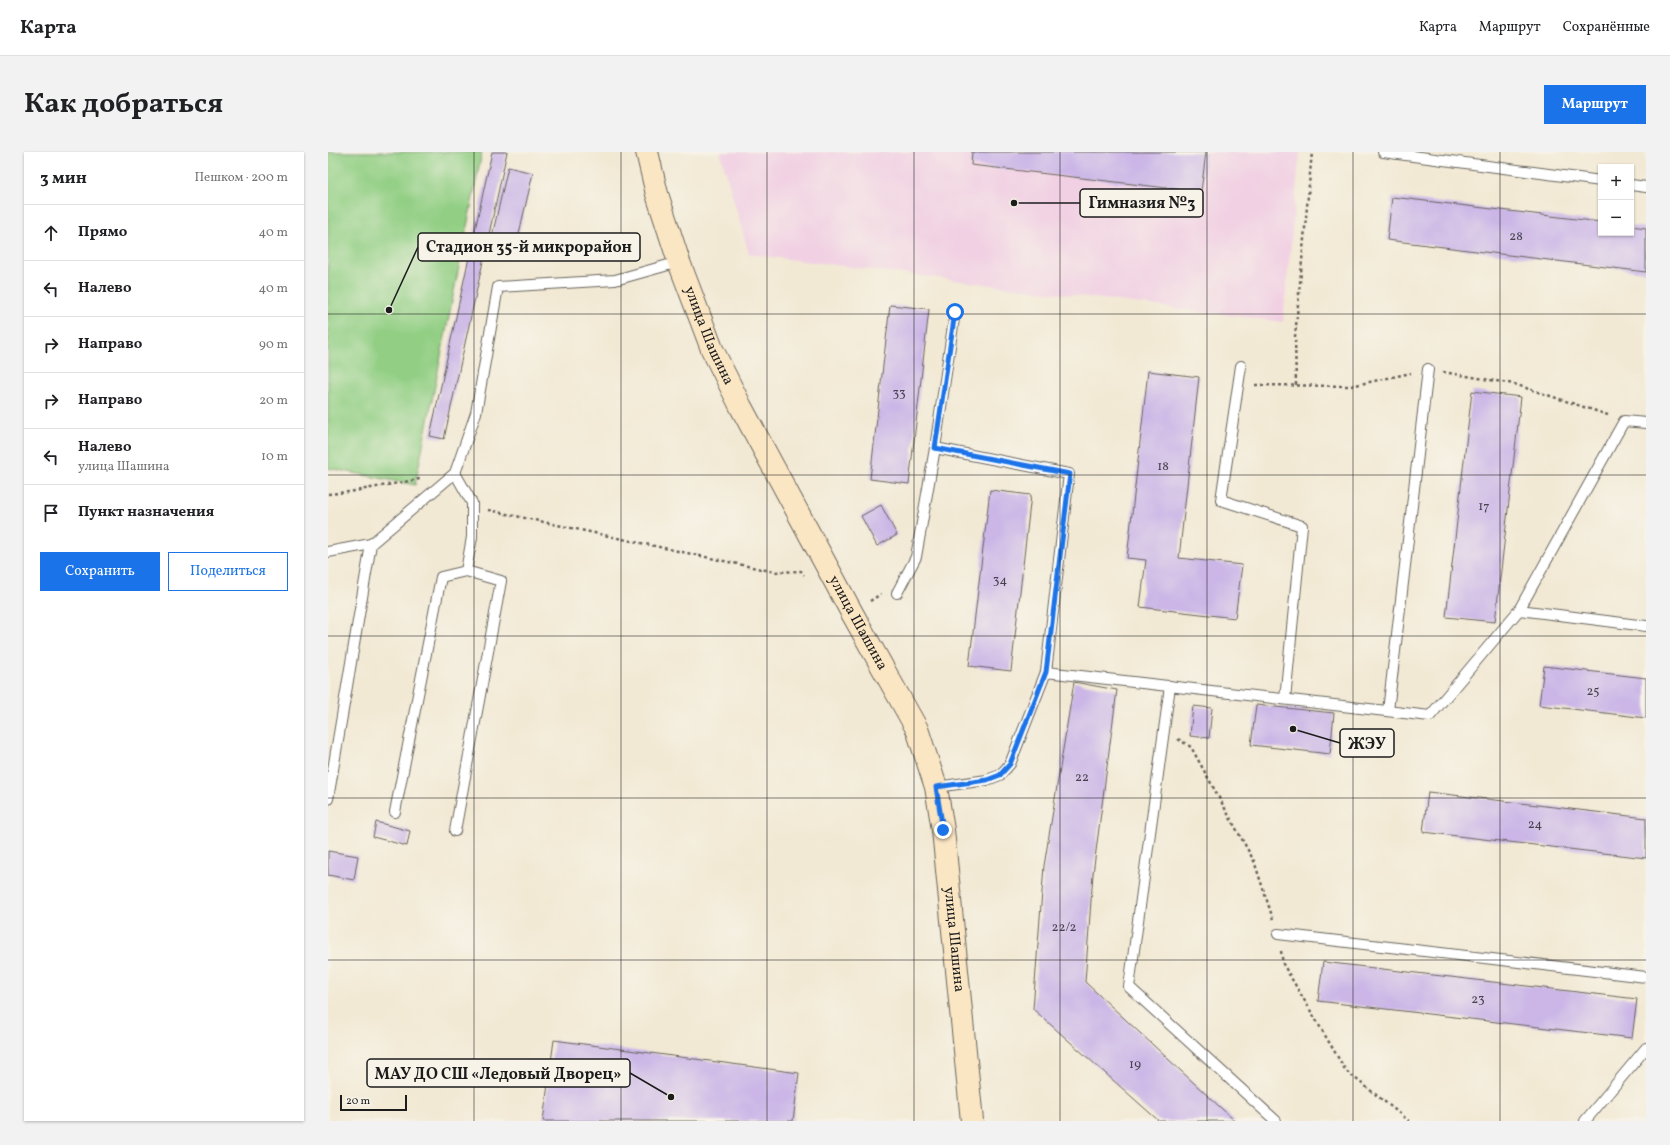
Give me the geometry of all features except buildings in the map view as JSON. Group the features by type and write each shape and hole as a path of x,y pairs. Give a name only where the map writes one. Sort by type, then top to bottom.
{"street":[{"name":"улица Шашина","path":"647,152 657,194 679,262 712,349 731,388 852,613 917,729 936,787 943,830 972,1121"}],"lane":[{"path":"1383,152 1598,181"},
{"path":"1634,185 1646,187"},
{"path":"328,552 371,544 455,473 476,413 498,287 615,280 679,262"},
{"path":"892,592 916,557 935,448 955,312"},
{"path":"1241,366 1221,500 1302,526 1285,700"},
{"path":"1388,711 1428,370"},
{"path":"1046,672 1430,716 1519,610 1624,421 1646,423"},
{"path":"935,448 1070,474 1046,672 1010,764 1000,775 987,780 936,787"},
{"path":"455,473 472,502 472,537 466,571"},
{"path":"328,799 371,544"},
{"path":"395,812 441,577 466,571 501,581 455,831"},
{"path":"1519,610 1646,626"},
{"path":"1170,686 1129,987 1276,1121"},
{"path":"1278,934 1646,977"},
{"path":"1585,1121 1646,1048"}],"path":[{"path":"1296,385 1295,337 1312,152"},
{"path":"1239,385 1352,386 1428,370 1514,384 1624,421"},
{"path":"328,494 349,492 455,473"},
{"path":"485,509 775,572 801,571 806,578"},
{"path":"852,613 892,592"}],"shaded area":[{"path":"720,152 1300,152 1283,322 749,254"}],"green space":[{"path":"328,152 482,152 415,485 328,468"}],"place":[{"name":"Гимназия №3","path":"1014,203"},
{"name":"Стадион 35-й микрорайон","path":"389,310"},
{"name":"ЖЭУ","path":"1293,729"},
{"name":"МАУ ДО СШ «Ледовый Дворец»","path":"671,1097"}],"route":[{"path":"943,830 936,787 987,780 1000,775 1010,764 1046,672 1070,474 935,448 955,312"}]}
